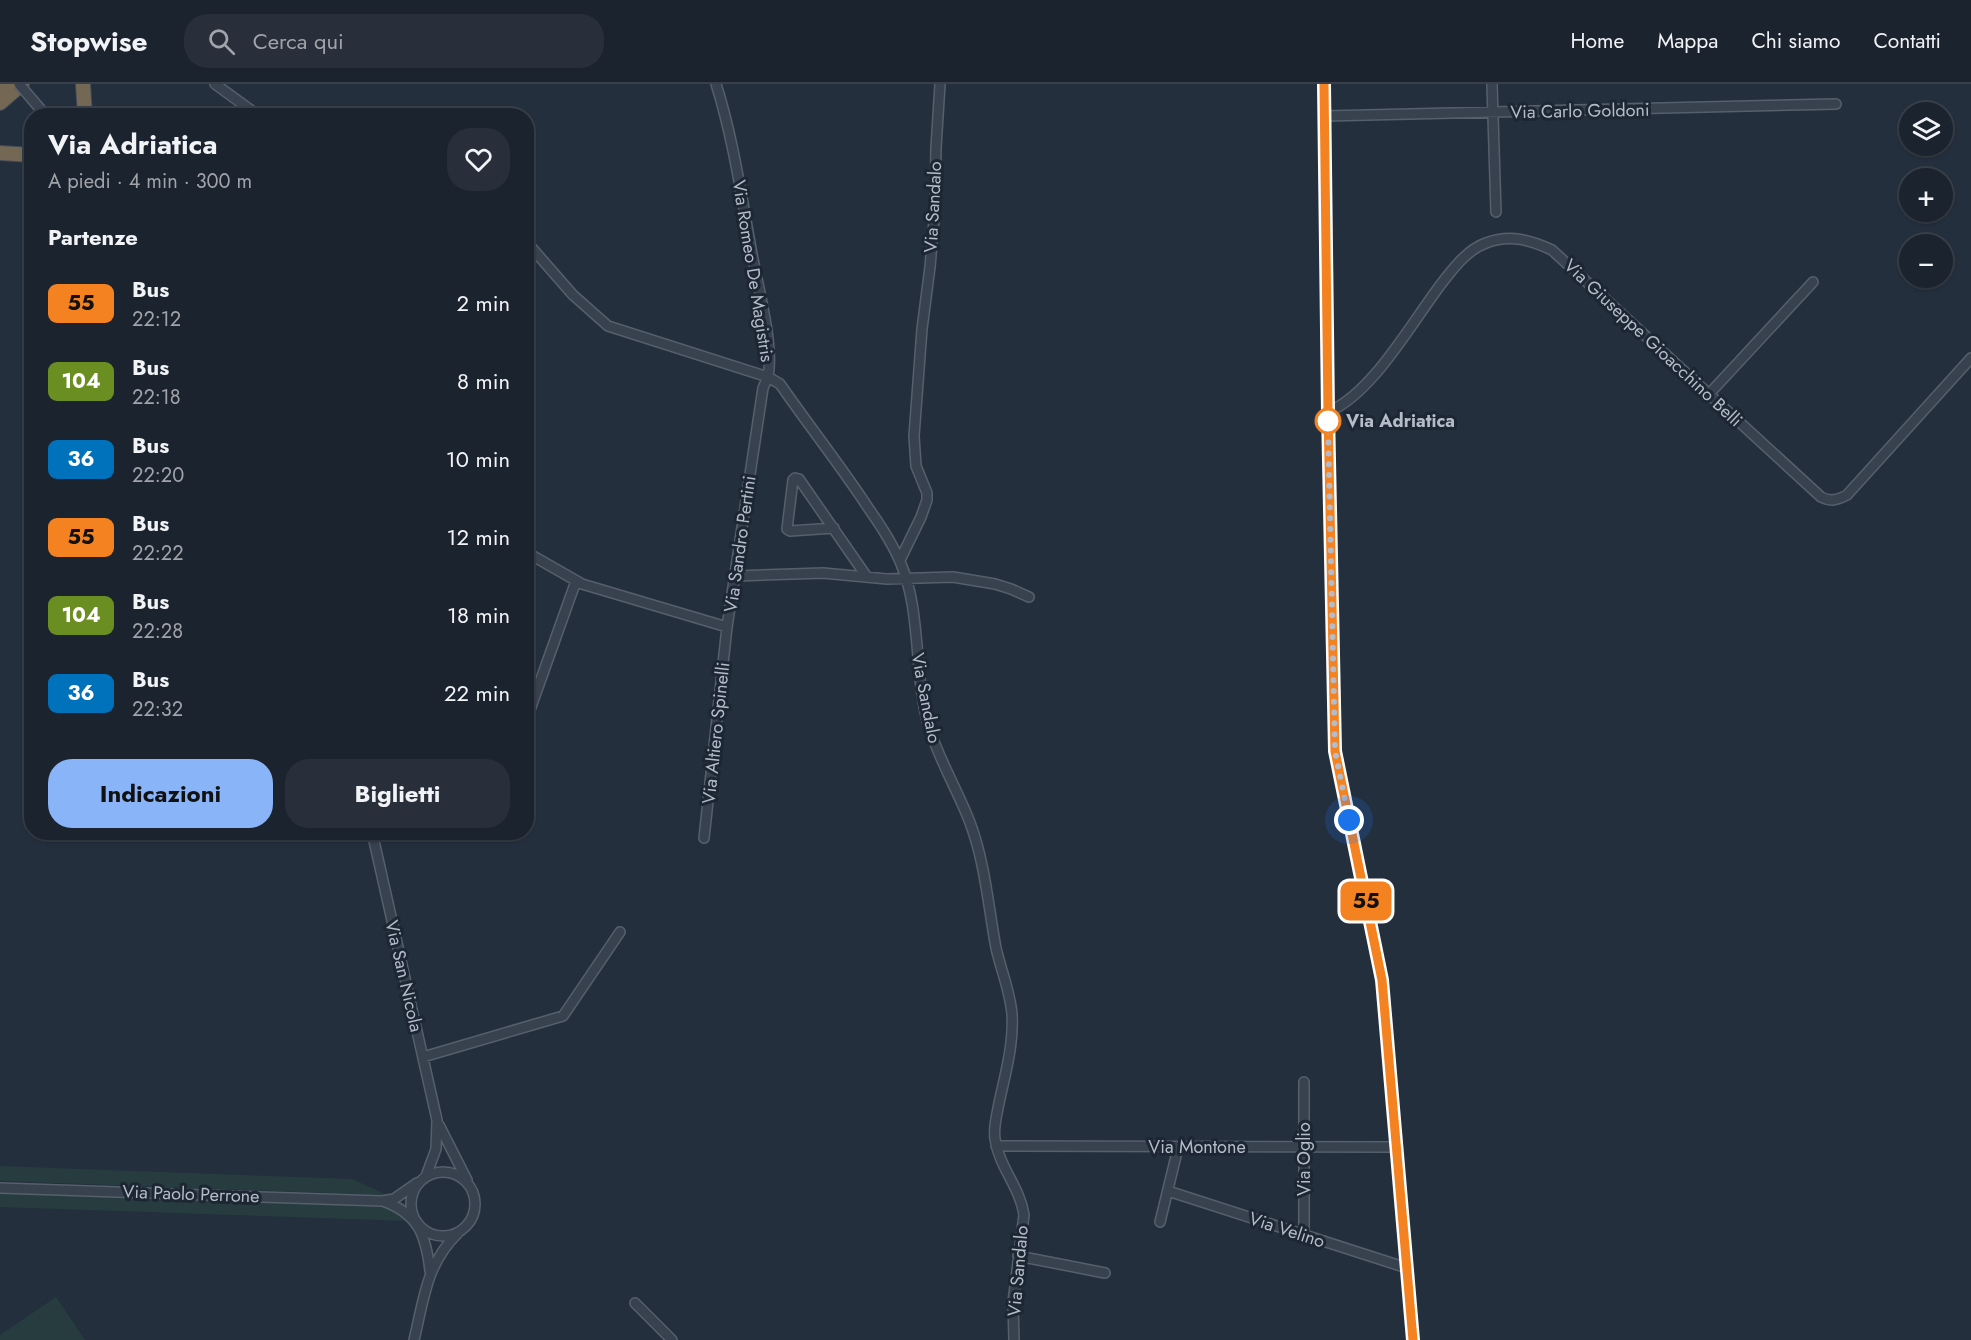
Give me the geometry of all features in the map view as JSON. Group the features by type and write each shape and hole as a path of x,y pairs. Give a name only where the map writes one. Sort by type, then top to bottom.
{"highway":[{"path":"0,88 5,84"},
{"path":"0,103 20,84"},
{"path":"83,84 84,108"},
{"path":"0,153 24,154"}],"street":[{"path":"20,84 40,108"},
{"path":"215,84 248,108"},
{"name":"Via Romeo De Magistris","path":"716,84 739,182 762,304 771,363 768,377 780,384 843,471 882,528 900,560"},
{"name":"Via Sandalo","path":"940,84 935,209 922,329 914,436 915,457 927,493 927,500 921,518 900,560 911,597 921,689 928,723 938,753 969,820 978,846 999,964 1008,988 1012,1014 1010,1047 994,1134 999,1155 1022,1203 1024,1215 1012,1308 1014,1340"},
{"path":"1324,84 1335,751 1382,980 1413,1340"},
{"path":"1492,84 1496,212"},
{"name":"Via Carlo Goldoni","path":"1325,116 1836,104"},
{"name":"Via Giuseppe Gioacchino Belli","path":"1328,412 1338,408 1347,400 1388,358 1432,296 1467,255 1486,243 1502,239 1520,238 1536,242 1552,250 1821,497 1829,501 1838,500 1847,495 1971,358"},
{"path":"534,252 573,296 608,326 768,377"},
{"path":"1709,394 1813,282"},
{"name":"Via Sandro Pertini","path":"534,557 576,581 727,627 763,388 768,377"},
{"path":"834,528 790,531 787,529 795,478 799,479 834,528 867,577"},
{"path":"736,576 823,573 907,579 939,576 967,578 1011,588 1029,597"},
{"path":"534,699 576,581"},
{"name":"Via Altiero Spinelli","path":"704,838 727,627"},
{"name":"Via San Nicola","path":"374,840 437,1120 475,1201 471,1219 439,1254 430,1274 414,1340"},
{"path":"423,1057 563,1016 620,932"},
{"name":"Via Oglio","path":"1304,1082 1304,1235"},
{"name":"Via San Nicola","path":"430,1274 423,1235 410,1207 411,1195 417,1184 426,1176 436,1149 437,1120"},
{"name":"Via Montone","path":"996,1146 1397,1147"},
{"path":"1160,1222 1178,1148"},
{"path":"426,1176 440,1171 450,1172 458,1175 469,1185"},
{"name":"Via Paolo Perrone","path":"0,1188 382,1201 394,1199 417,1184"},
{"name":"Via Velino","path":"1168,1191 1407,1268"},
{"name":"Via Paolo Perrone","path":"382,1201 404,1211 418,1224"},
{"path":"418,1224 426,1232 437,1235 449,1235 460,1231"},
{"path":"1018,1256 1105,1274"},
{"path":"635,1303 672,1340"}],"green space":[{"path":"0,1166 352,1179 387,1195 0,1181"},
{"path":"0,1192 381,1205 389,1206 407,1221 0,1207"},
{"path":"56,1297 85,1340 0,1340 0,1335"}],"bus line":[{"name":"55","path":"1324,84 1335,751 1382,980 1413,1340"}],"place":[{"name":"Via Adriatica","path":"1328,421"}],"route":[{"path":"1328,421 1335,751 1349,820"}]}
